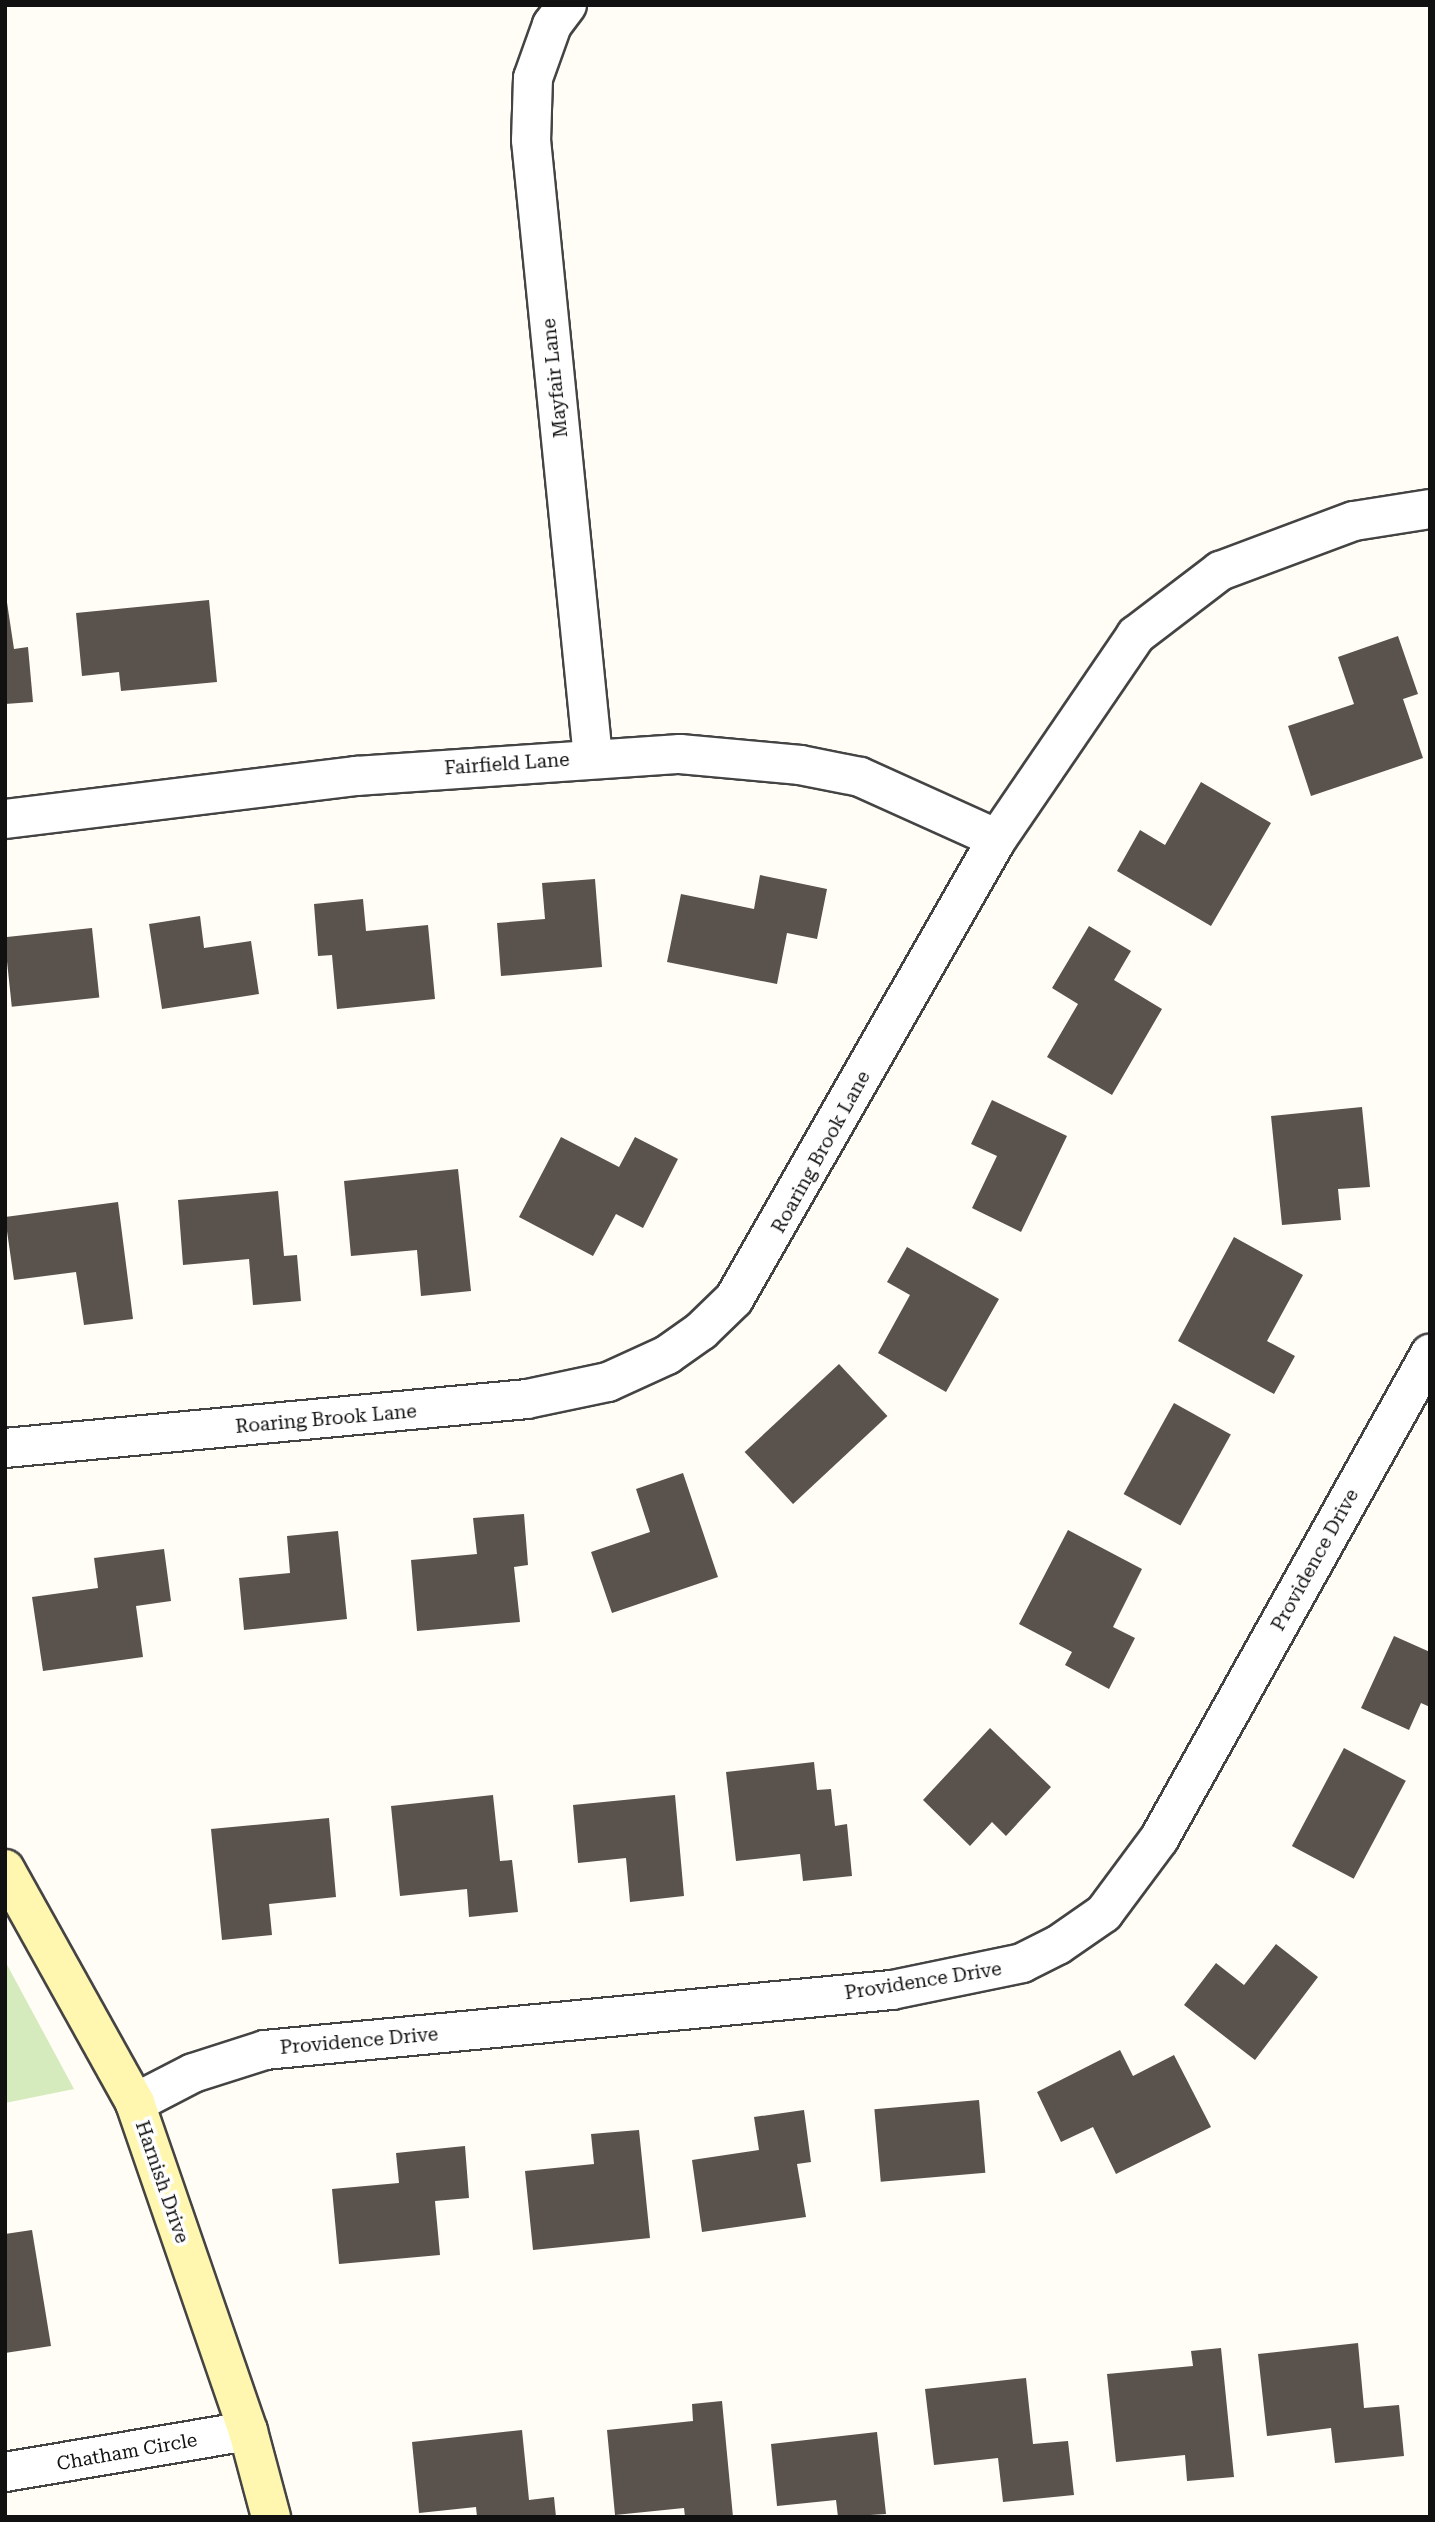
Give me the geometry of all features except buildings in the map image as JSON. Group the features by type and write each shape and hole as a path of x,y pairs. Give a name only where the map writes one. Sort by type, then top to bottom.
{"street":[{"name":"Mayfair Lane","path":"567,5 552,25 533,78 531,140 593,758"},
{"name":"Roaring Brook Lane","path":"5,1448 527,1399 608,1382 667,1355 701,1331 734,1299 764,1253 997,839 1104,677 1136,635 1220,571 1354,521 1430,509"},
{"name":"Fairfield Lane","path":"5,819 356,776 680,754 800,765 860,777 997,839"},
{"name":"Providence Drive","path":"135,2103 193,2073 265,2050 892,1990 1022,1963 1058,1945 1104,1913 1159,1839 1430,1354"},
{"name":"Harnish Drive","path":"5,1869 135,2103 248,2431 271,2517"},
{"name":"Chatham Circle","path":"5,2472 248,2431"}],"green space":[{"path":"5,1961 74,2089 5,2103"}]}
